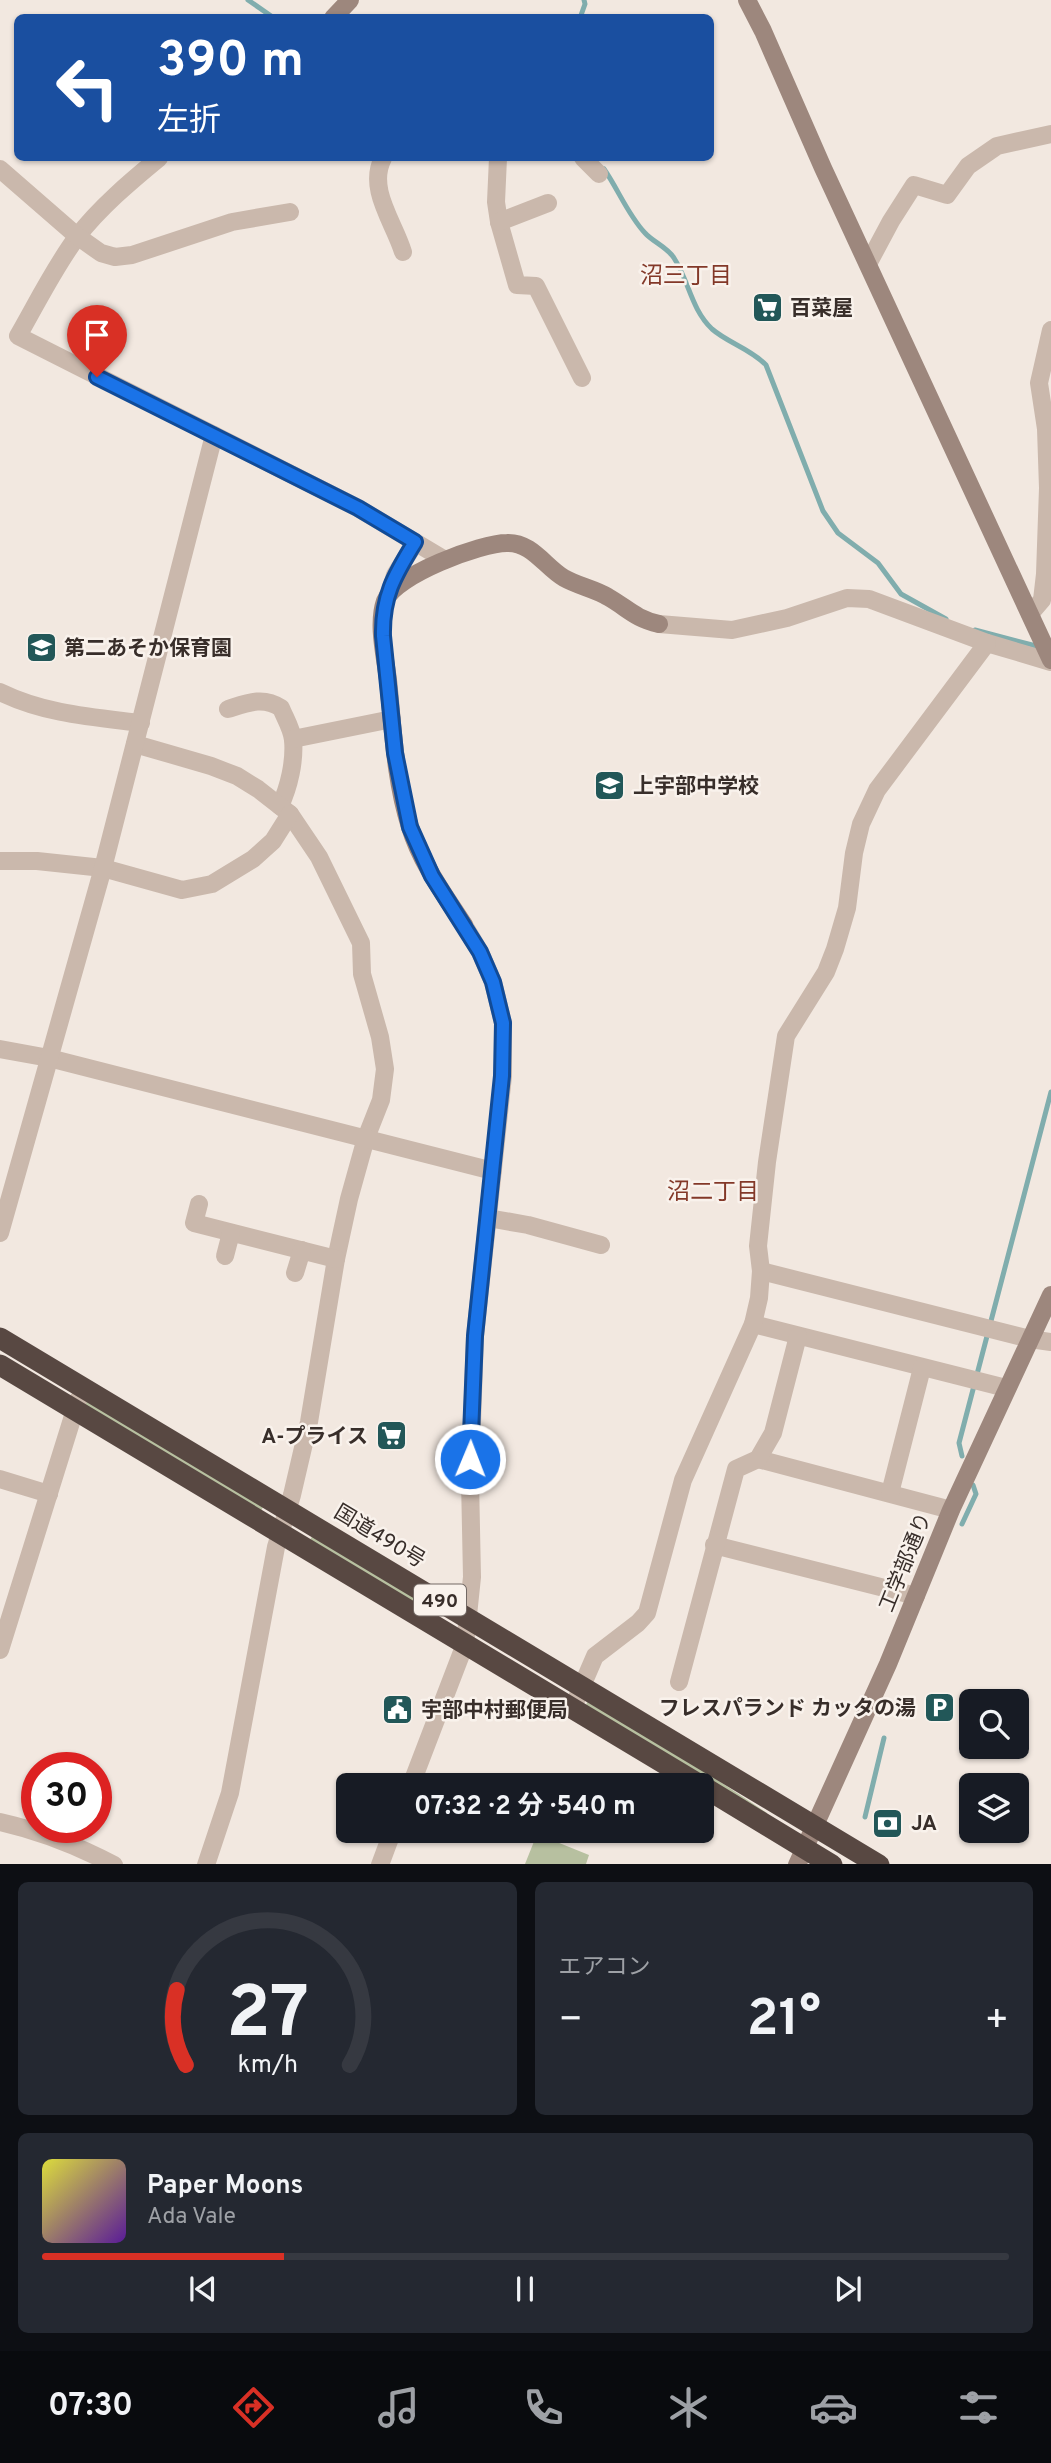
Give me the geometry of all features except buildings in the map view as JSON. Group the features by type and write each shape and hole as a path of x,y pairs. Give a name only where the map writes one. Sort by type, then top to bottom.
{"highway":[{"name":"国道490号","path":"0,1338 879,1864"},
{"name":"490","path":"0,1365 681,1773"},
{"name":"490","path":"714,1794 801,1856 832,1864"}],"street":[{"path":"336,14 350,0"},
{"path":"390,593 410,576 445,561 507,542 531,550 566,579 608,596 640,619 659,624 732,630 787,618 847,597 869,599 987,643 1051,661 1046,639 1030,614 747,0"},
{"path":"868,264 914,184 947,195 968,166 997,146 1051,134"},
{"path":"156,161 77,236 18,336 358,508 445,561"},
{"path":"382,161 378,168 379,186 385,213 398,236 403,252"},
{"path":"498,161 496,202 499,222 517,285 536,286 582,378"},
{"path":"586,161 599,174"},
{"path":"0,169 77,236 101,253 115,257 132,255 232,222 290,212"},
{"path":"499,222 548,203"},
{"path":"1030,614 1042,600 1045,574 1048,488 1046,429 1040,383 1051,330"},
{"path":"0,1233 103,868 214,435"},
{"path":"415,542 395,575 383,613 383,636 400,784 410,827 432,876 480,952 493,982 503,1023 502,1076 475,1336 471,1417 472,1577 465,1643 416,1773"},
{"path":"573,1707 595,1656 647,1613 683,1480 752,1324 760,1298 758,1246 767,1162 786,1036 826,972 835,949 847,908 853,853 861,824 877,790 987,643"},
{"path":"0,692 24,704 58,712 141,723"},
{"path":"0,861 37,861 103,868 182,890 212,884 253,859 272,841 285,810 293,739 281,708 274,704 254,701 228,709"},
{"path":"293,739 392,719"},
{"path":"135,744 237,776 285,810 319,857 361,943 362,974 380,1037 385,1069 381,1100 366,1139 349,1199 336,1259 309,1422 288,1510 280,1532 230,1793 206,1864"},
{"path":"0,1049 49,1058 493,1171"},
{"path":"199,1204 194,1223 336,1259"},
{"path":"488,1218 528,1225 601,1245"},
{"path":"225,1256 231,1233"},
{"path":"295,1273 302,1251"},
{"path":"761,1271 1051,1342"},
{"name":"工学部通り","path":"801,1856 888,1664 951,1510 1051,1295"},
{"path":"752,1324 1006,1388"},
{"path":"679,1682 736,1469 758,1459 773,1433 798,1336"},
{"path":"890,1493 922,1368"},
{"path":"0,1650 82,1387"},
{"path":"758,1459 951,1510"},
{"path":"0,1479 49,1494"},
{"path":"715,1545 916,1596"},
{"path":"2,1824 27,1828 114,1864"},
{"path":"380,1864 388,1843"}],"green space":[{"path":"86,1399 264,1505 261,1511 82,1405"},
{"path":"313,1535 426,1603 423,1608 310,1540"},
{"path":"587,1702 662,1743 707,1773 696,1773 586,1706"},
{"path":"714,1778 767,1813 765,1815 714,1784"},
{"path":"533,1843 559,1843 589,1855 586,1864 525,1864"}],"waterway":[{"path":"248,0 268,14"},
{"path":"581,14 584,0"},
{"path":"604,169 639,226 674,258 705,321 718,334 766,365 823,511 838,533 878,563 901,594 946,619"},
{"path":"975,630 1040,647"},
{"path":"962,1456 959,1443 1051,1092"},
{"path":"962,1524 976,1494 973,1485"},
{"path":"865,1817 884,1738"}],"place":[{"name":"百菜屋","path":"767,308"},
{"name":"第二あそか保育園","path":"41,648"},
{"name":"上宇部中学校","path":"610,786"},
{"name":"A-プライス","path":"391,1436"},
{"name":"フレスパランド カッタの湯","path":"939,1708"},
{"name":"宇部中村郵便局","path":"398,1710"},
{"name":"JA","path":"888,1823"}],"district":[{"name":"沼三丁目","path":"686,275"},
{"name":"沼二丁目","path":"713,1191"}],"route":[{"path":"97,377 358,508 415,542 395,575 383,613 383,636 400,784 410,827 419,851 480,952 493,982 503,1023 502,1076 475,1336 470,1459"}]}
